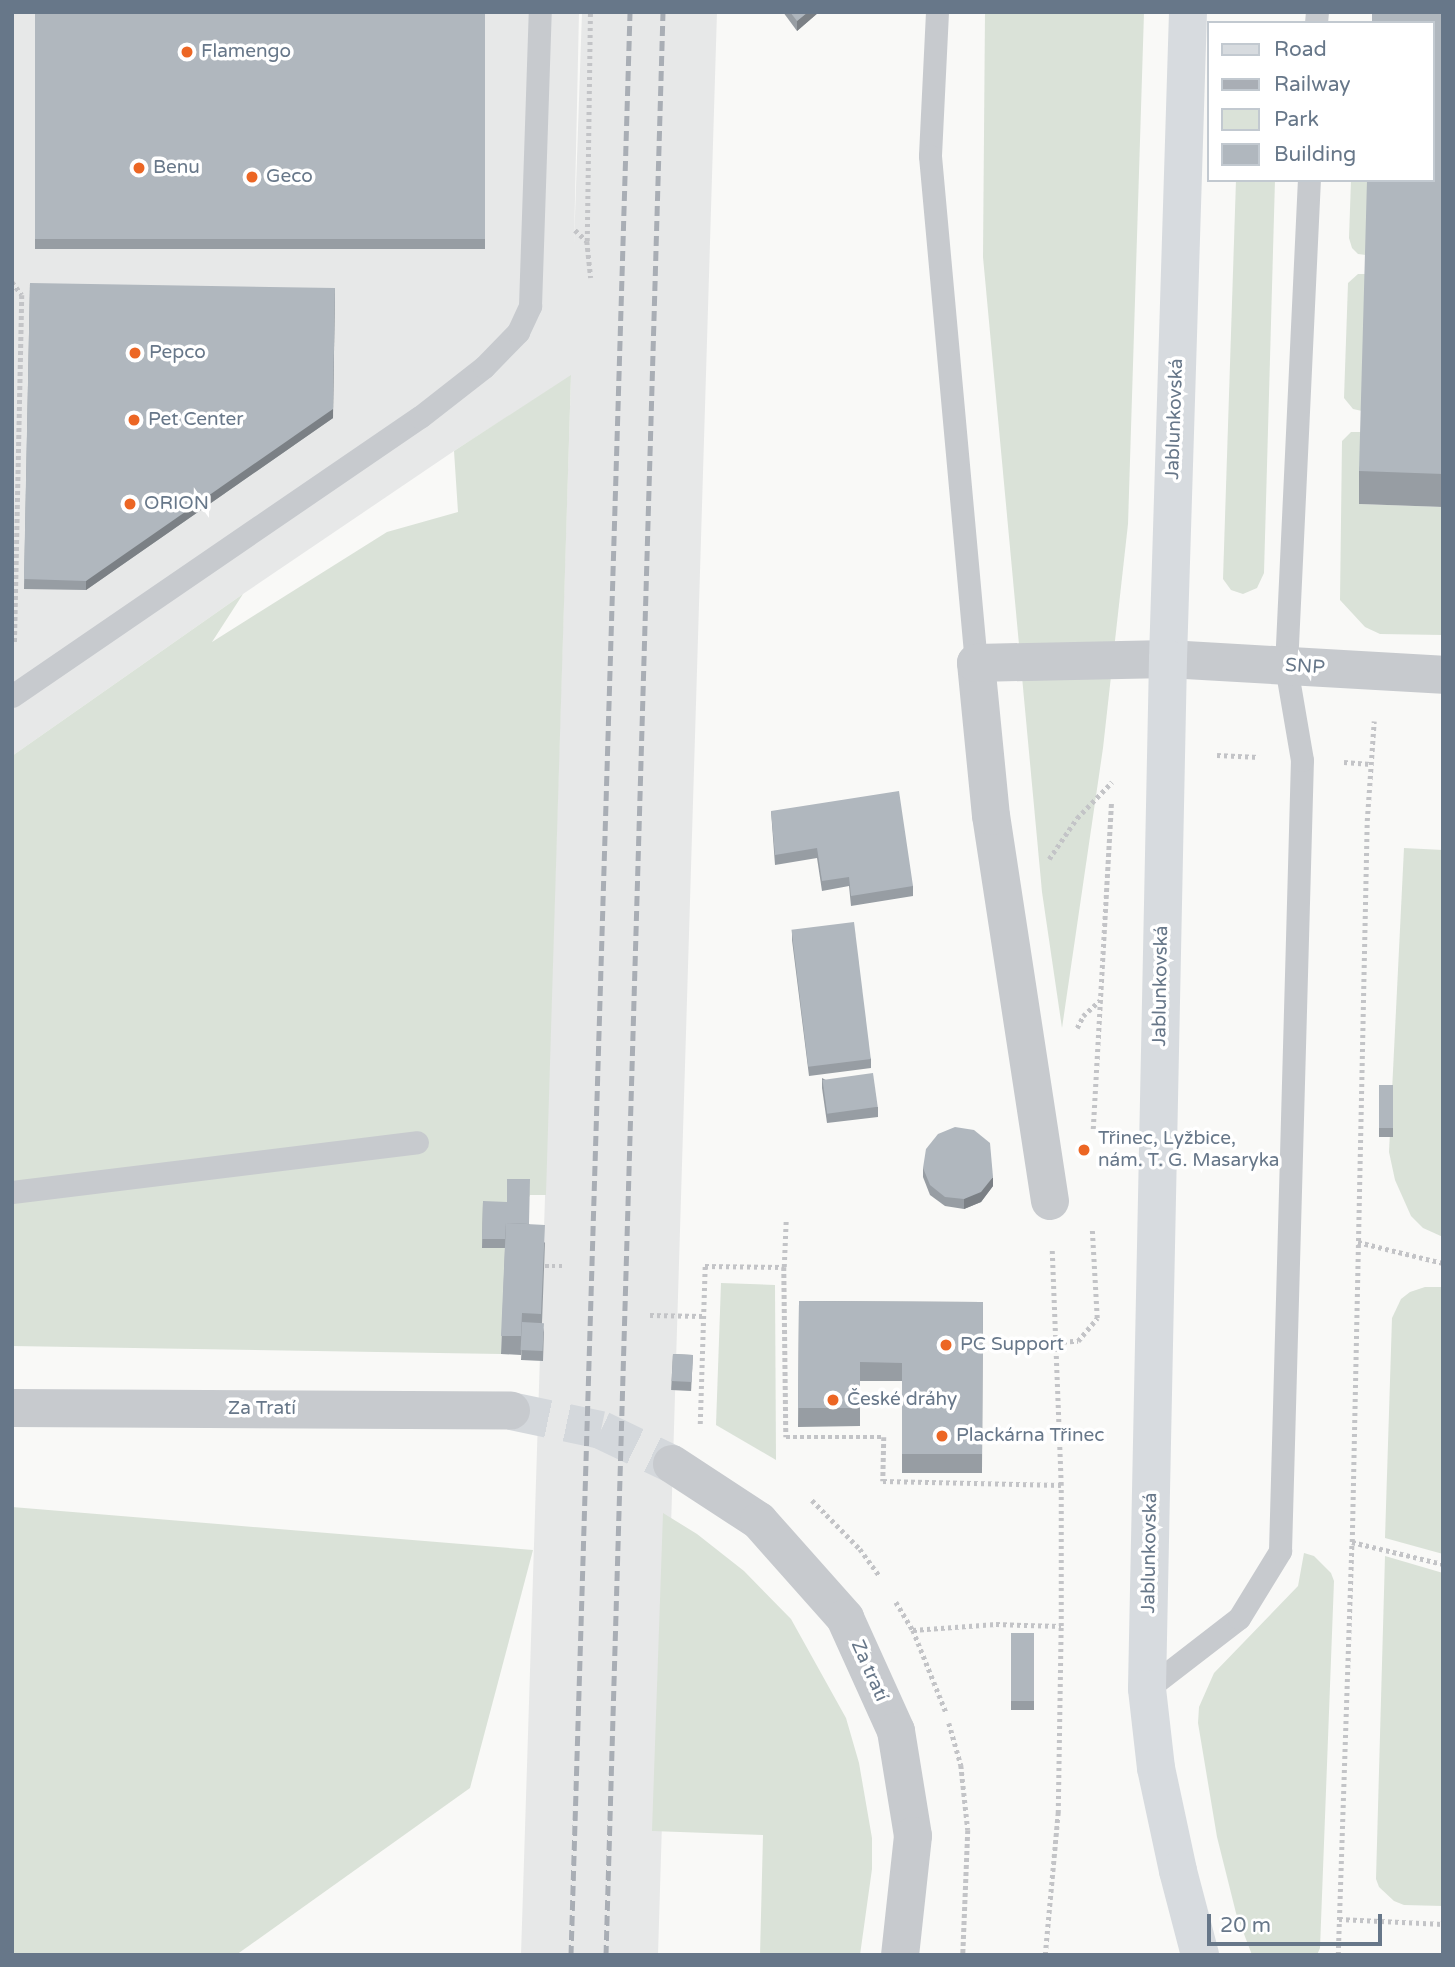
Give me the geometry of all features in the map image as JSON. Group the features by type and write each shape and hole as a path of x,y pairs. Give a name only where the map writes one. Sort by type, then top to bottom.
{"main road":[{"name":"Jablunkovská","path":"1188,12 1168,659 1147,1689 1156,1768 1178,1871 1200,1955"}],"street":[{"name":"SNP","path":"976,663 1168,659 1443,674"},
{"path":"976,663 991,816 1050,1201"},
{"name":"Za Tratí","path":"12,1408 511,1411"},
{"name":"Za tratí","path":"672,1464 759,1521 845,1618 896,1731 913,1836 900,1955"}],"lane":[{"path":"12,696 420,417 484,367 518,332 530,306 540,12"},
{"path":"937,12 930,156 976,663"},
{"path":"1147,1689 1239,1618 1280,1550 1303,760 1286,666 1309,182"},
{"path":"12,1192 417,1142"}],"path":[{"path":"587,241 590,12"},
{"path":"12,282 22,295 14,652"},
{"path":"1338,1955 1352,1542 1367,821 1375,715"},
{"path":"1217,755 1265,757"},
{"path":"1331,761 1371,764"},
{"path":"1093,1133 1113,771"},
{"path":"1007,923 1077,818 1112,782"},
{"path":"1045,1955 1058,1813 1062,1511 1050,1201"},
{"path":"786,1220 786,1437 884,1437 883,1481 1062,1485"},
{"path":"1056,1342 1078,1341 1097,1318 1092,1224"},
{"path":"1358,1242 1443,1263"},
{"path":"532,1266 565,1266"},
{"path":"700,1425 705,1266 784,1267"},
{"path":"650,1315 702,1316"},
{"path":"1352,1542 1443,1564"},
{"path":"913,1630 996,1624 1061,1626"},
{"path":"1339,1919 1443,1924"}],"shaded area":[{"path":"12,12 579,12 574,245 582,12 717,12 658,1955 521,1955 571,376 454,451 243,594 12,756"}],"green space":[{"path":"985,12 1144,12 1128,524 1103,748 1062,1028 1042,892 983,257"},
{"path":"1236,182 1275,182 1264,573 1257,588 1243,594 1231,590 1223,579"},
{"path":"1351,182 1368,182 1366,255 1358,254 1352,248 1349,238"},
{"path":"1358,274 1366,274 1362,411 1353,409 1344,398 1348,283"},
{"path":"571,375 546,1195 530,1195 505,1248 501,1354 12,1346 12,756 243,594 212,642 387,532 458,512 454,451"},
{"path":"1351,432 1361,432 1359,504 1443,507 1443,635 1380,634 1365,627 1340,600 1342,441"},
{"path":"1404,848 1443,850 1443,1237 1423,1228 1411,1216 1395,1180 1389,1152"},
{"path":"721,1283 775,1285 776,1460 716,1425"},
{"path":"1425,1287 1443,1287 1443,1554 1385,1538 1392,1318 1401,1299 1410,1292"},
{"path":"12,1507 533,1550 470,1788 236,1955 12,1955"},
{"path":"663,1513 697,1534 744,1571 791,1619 846,1718 859,1763 872,1838 872,1869 860,1955 760,1955 763,1835 652,1831"},
{"path":"1304,1553 1314,1556 1331,1573 1334,1581 1320,1948 1317,1955 1252,1955 1236,1913 1217,1837 1198,1723 1199,1707 1214,1673 1298,1586"},
{"path":"1385,1556 1443,1573 1443,1906 1404,1905 1394,1901 1379,1887 1376,1879"}],"building":[{"path":"35,12 485,12 485,239 35,239"},
{"path":"790,12 808,12 797,21"},
{"path":"1372,12 1443,12 1443,474 1359,471 1367,182 1434,182 1434,21 1372,21"},
{"path":"30,283 335,288 333,409 86,581 24,579"},
{"path":"899,791 913,886 851,896 849,877 822,881 817,848 775,855 771,811"},
{"path":"854,922 871,1059 808,1067 791,930"},
{"path":"873,1073 878,1107 827,1114 822,1080"},
{"path":"1379,1085 1393,1085 1393,1128 1379,1128"},
{"path":"955,1127 974,1130 990,1143 993,1177 981,1192 964,1199 945,1197 930,1185 923,1168 926,1149 938,1134"},
{"path":"507,1179 530,1179 529,1224 506,1223 505,1239 482,1239 483,1201 507,1202"},
{"path":"506,1223 545,1225 541,1314 522,1313 521,1336 501,1336"},
{"path":"799,1301 983,1302 982,1454 902,1454 902,1363 860,1362 860,1408 798,1408"},
{"path":"522,1322 544,1323 543,1351 521,1350"},
{"path":"673,1354 693,1355 692,1382 672,1381"},
{"path":"1011,1633 1034,1633 1034,1701 1011,1701"}],"tunnel":[{"path":"511,1411 601,1430 672,1464"}],"railway":[{"path":"571,1955 630,12"},
{"path":"606,1955 663,12"}],"place":[{"name":"Flamengo","path":"187,52"},
{"name":"Benu","path":"139,168"},
{"name":"Geco","path":"252,177"},
{"name":"Pepco","path":"135,353"},
{"name":"Pet Center","path":"134,420"},
{"name":"ORION","path":"130,504"},
{"name":"Třinec, Lyžbice, nám. T. G. Masaryka","path":"1084,1150"},
{"name":"PC Support","path":"946,1345"},
{"name":"České dráhy","path":"833,1400"},
{"name":"Plackárna Třinec","path":"942,1436"}]}
